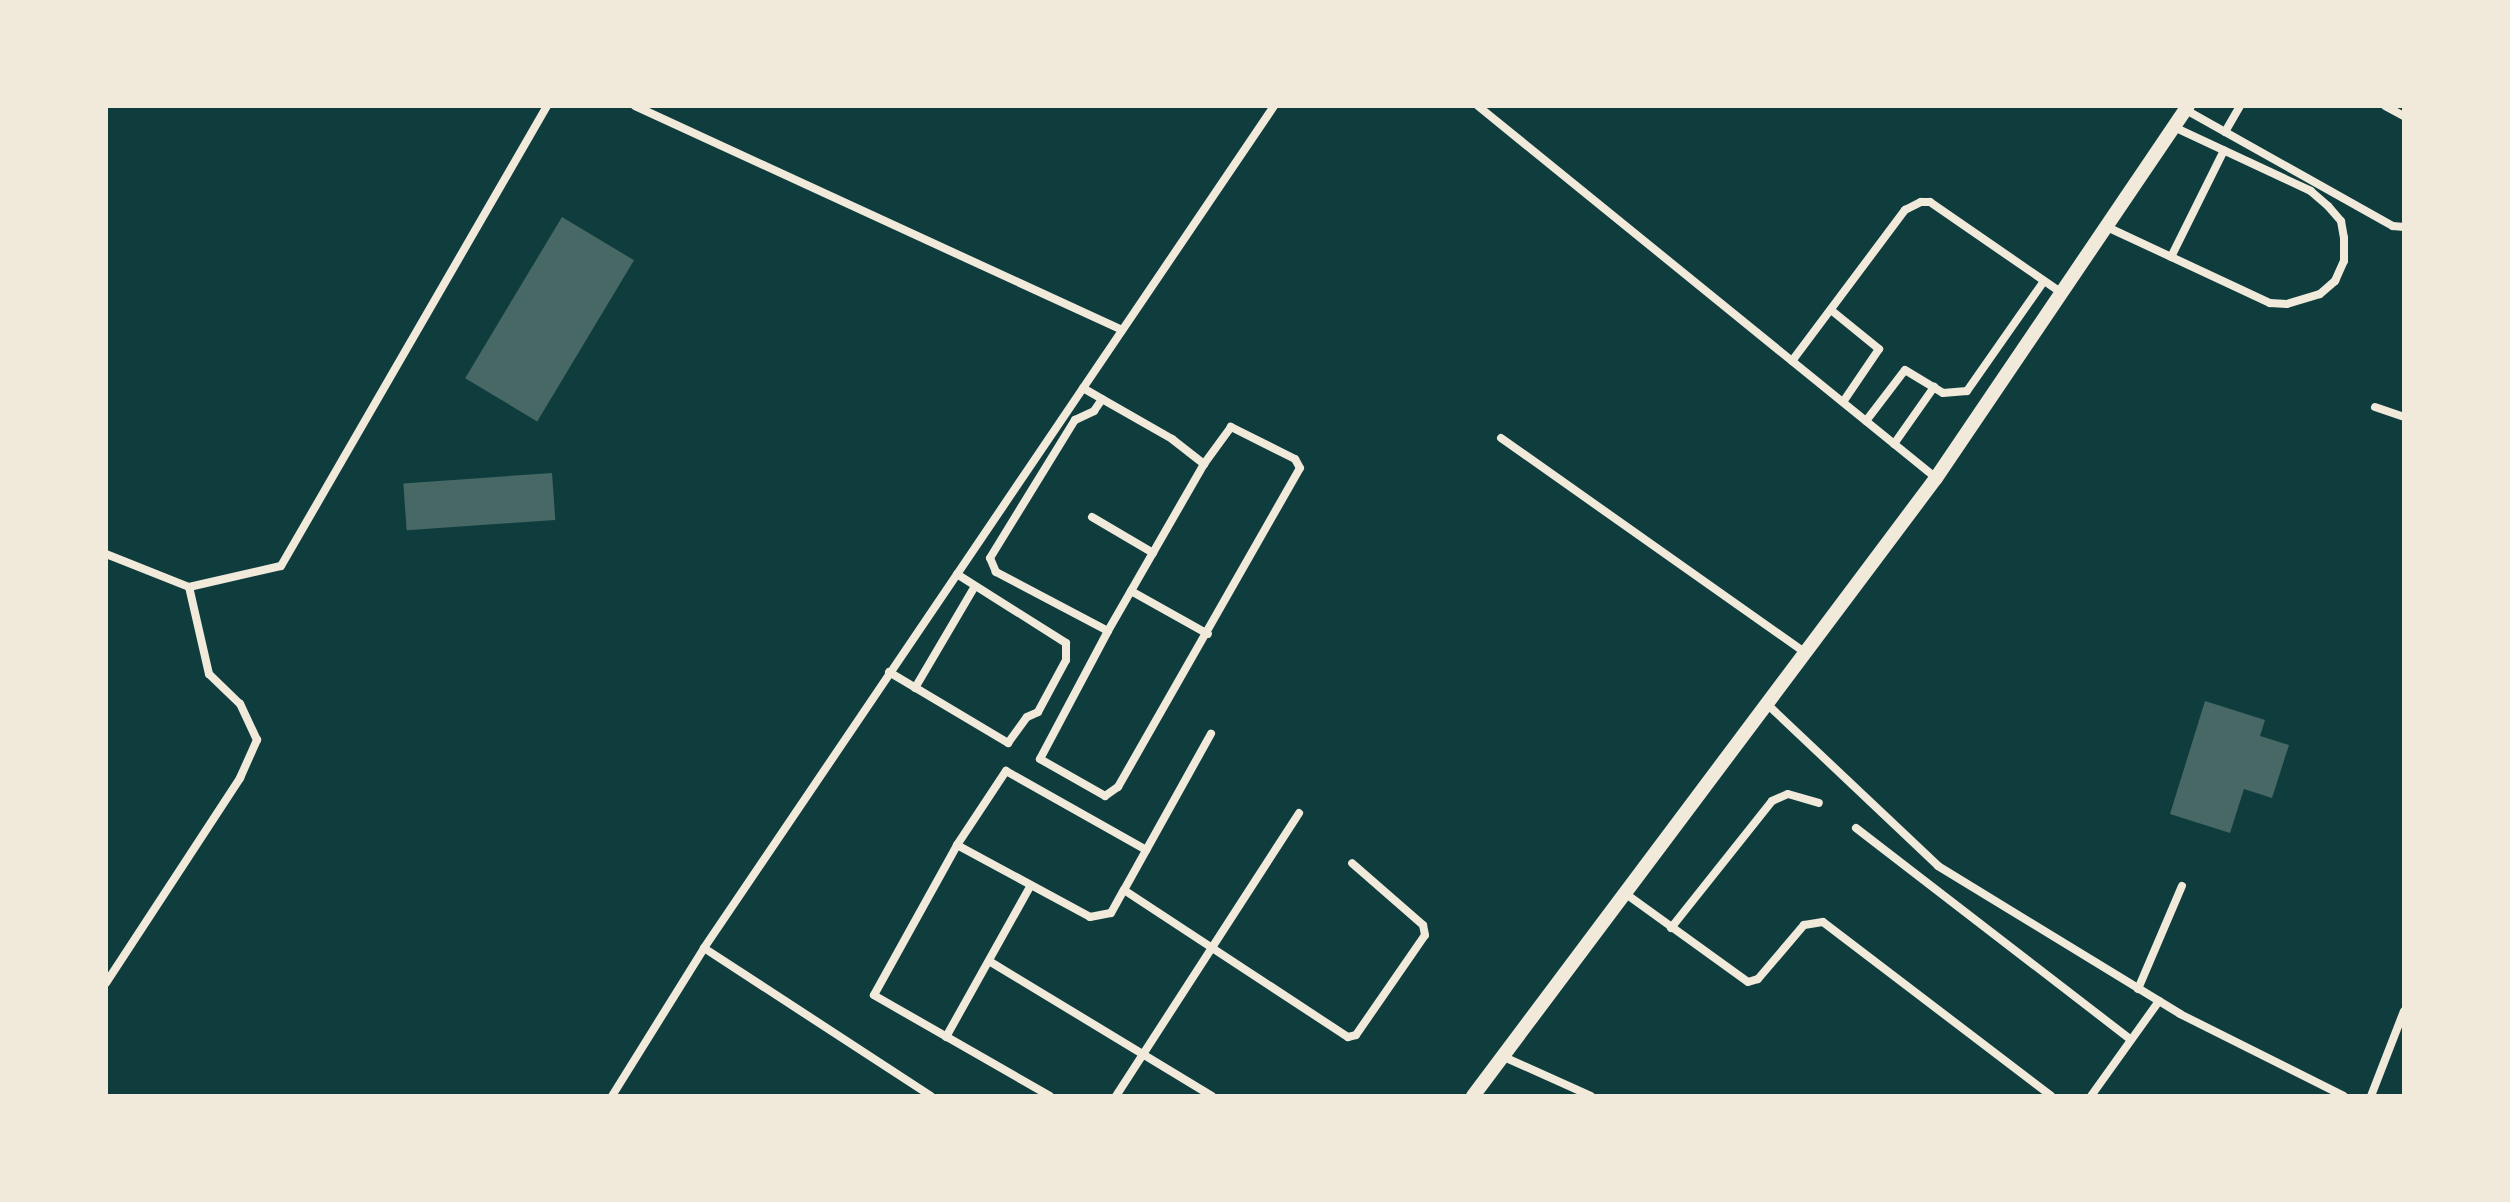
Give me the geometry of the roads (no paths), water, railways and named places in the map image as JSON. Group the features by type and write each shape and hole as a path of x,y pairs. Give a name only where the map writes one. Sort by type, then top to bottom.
{"street":[{"path":"106,554 189,587 281,566 547,106"},
{"path":"635,106 1122,330"},
{"path":"612,1096 704,948 1274,106"},
{"path":"1478,106 1936,478"},
{"path":"2225,132 2240,106"},
{"path":"2385,106 2404,116"},
{"path":"1473,1096 1936,478 2187,108 2393,226 2404,227"},
{"path":"2107,227 2270,303 2287,304 2320,294 2335,281 2344,261 2341,221 2311,191 2174,127"},
{"path":"2171,257 2224,150"},
{"path":"1792,361 1905,210 1921,202 1930,202 2062,293"},
{"path":"1866,421 1905,370 1952,395 1967,391 2044,281"},
{"path":"1831,310 1879,349 1843,402"},
{"path":"2011,328 2029,341"},
{"path":"1894,444 1934,387"},
{"path":"1083,388 1204,464"},
{"path":"1102,399 1094,411 1075,420 990,558 996,572 1108,631"},
{"path":"2375,407 2404,417"},
{"path":"1231,427 1295,459 1300,468 1118,787 1105,796 1040,759 1108,631 1204,464 1231,427"},
{"path":"1501,438 1806,654"},
{"path":"1092,517 1153,553"},
{"path":"889,672 1008,743 1027,717 1038,712 1066,660 1066,643 957,574"},
{"path":"915,688 975,586"},
{"path":"106,983 240,778 257,740 240,704 209,674 189,587"},
{"path":"1131,591 1208,634"},
{"path":"1768,705 1938,866 2159,1001 2344,1096"},
{"path":"957,845 1030,887 1101,918 1111,913 1211,734"},
{"path":"1050,1096 876,998 874,991 957,845 1006,771 1146,850"},
{"path":"1671,928 1772,801 1788,794 1819,803"},
{"path":"1116,1096 1299,813"},
{"path":"1856,828 2131,1040"},
{"path":"1124,890 1213,946 1339,1033 1356,1035 1425,935 1423,925 1352,863"},
{"path":"2138,989 2182,886"},
{"path":"946,1037 1030,887"},
{"path":"1626,894 1748,982 1758,979 1804,925 1823,922 2051,1096"},
{"path":"704,948 931,1096"},
{"path":"989,961 1212,1096"},
{"path":"2091,1096 2159,1001"},
{"path":"2371,1096 2404,1011"},
{"path":"1504,1057 1591,1096"}]}
